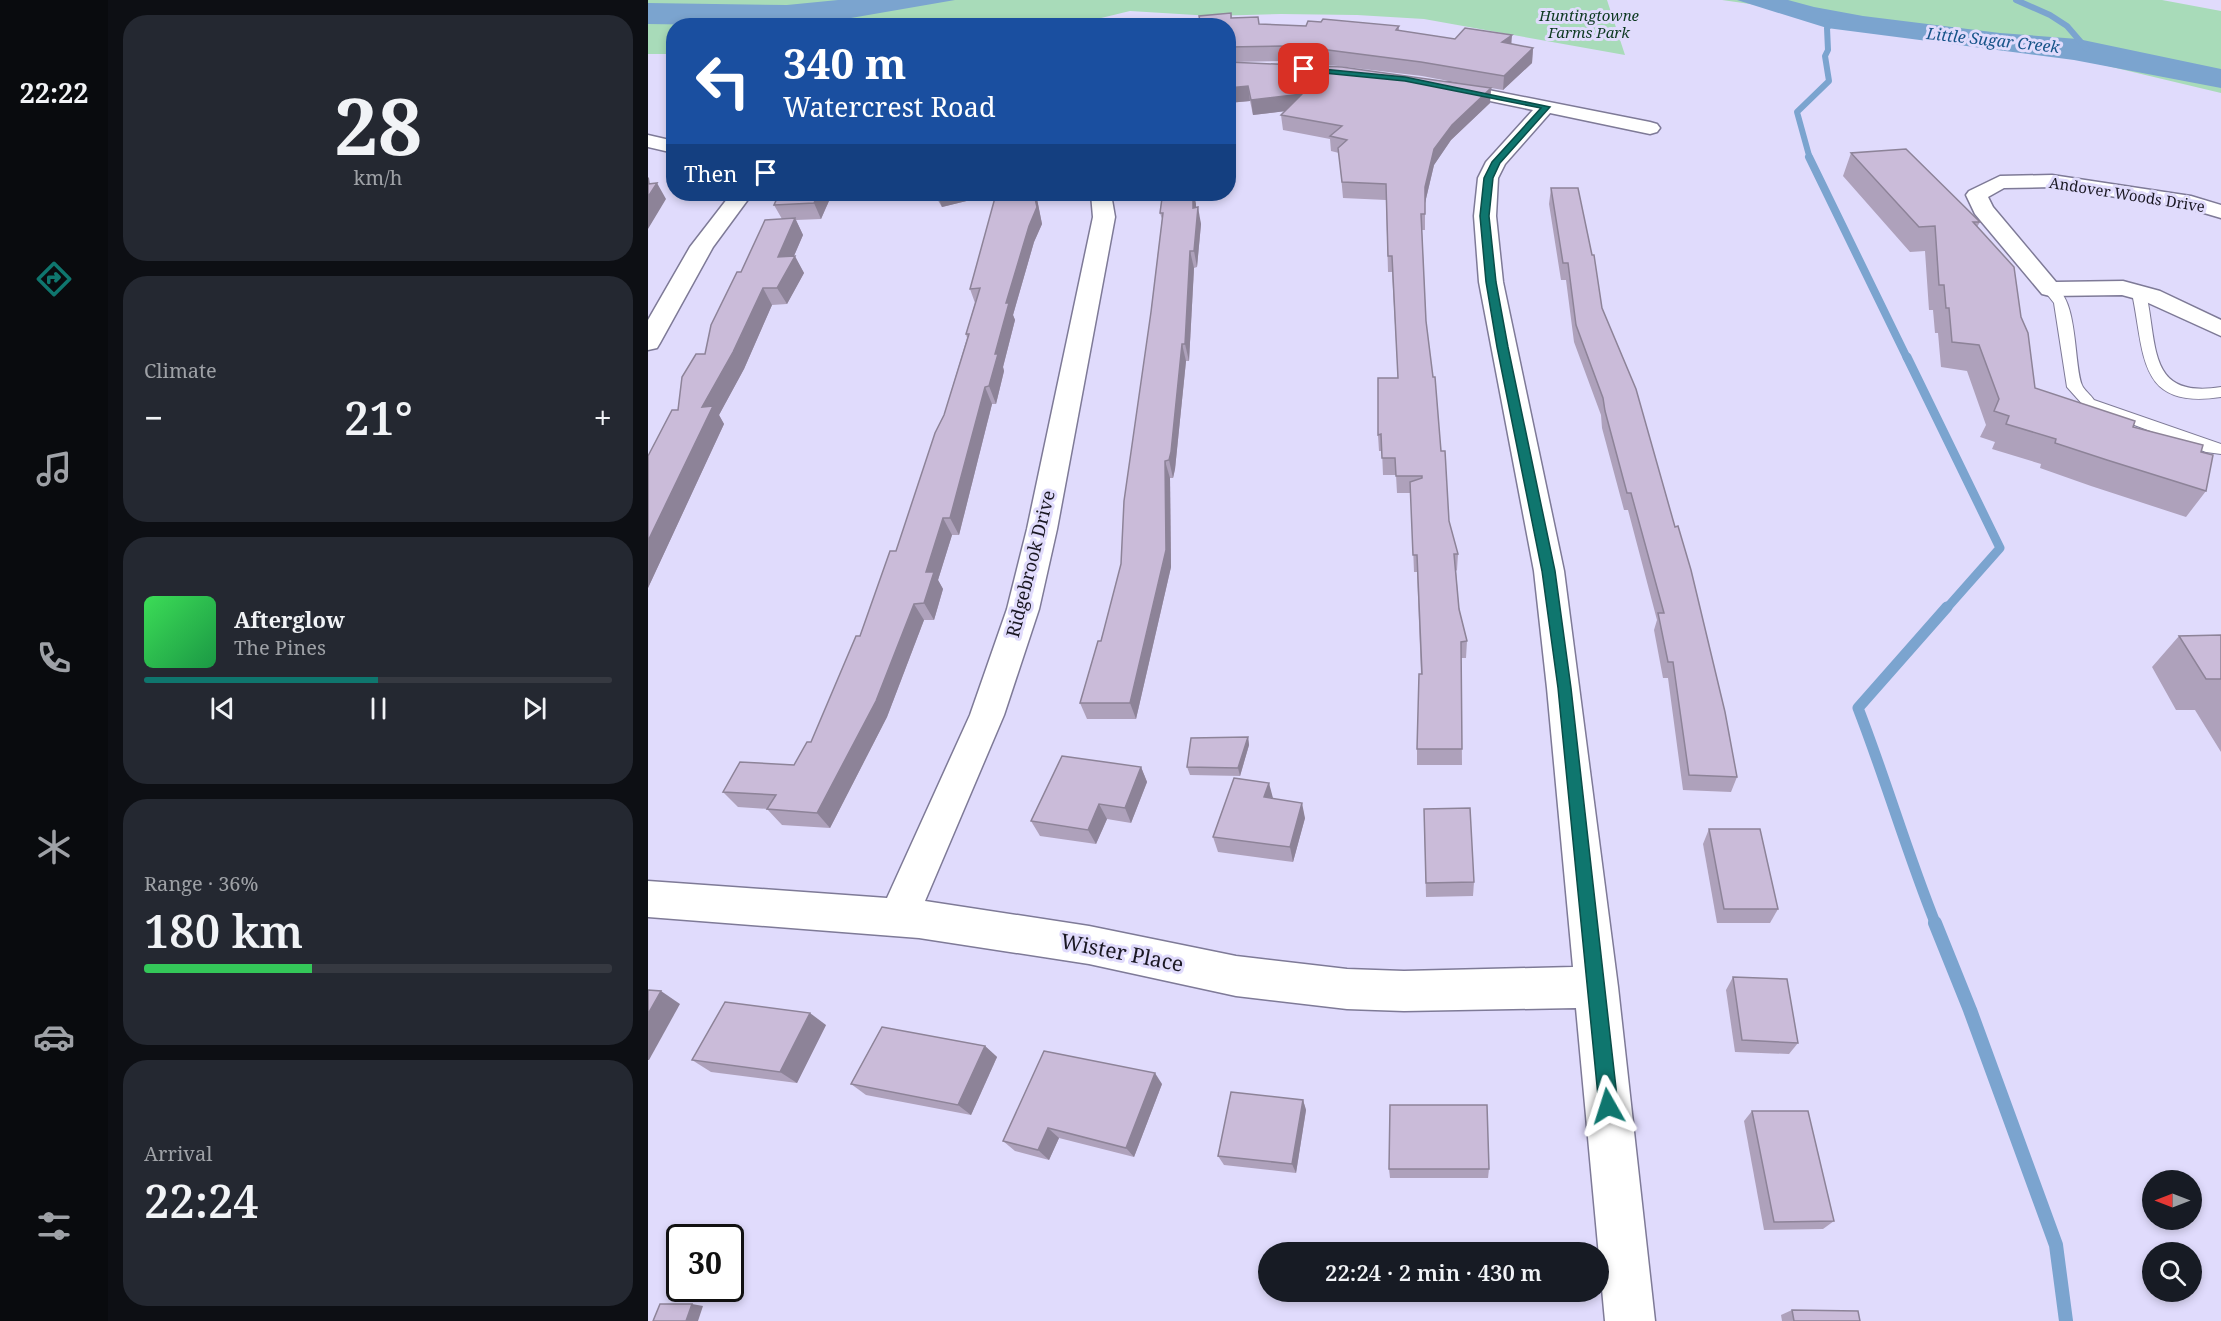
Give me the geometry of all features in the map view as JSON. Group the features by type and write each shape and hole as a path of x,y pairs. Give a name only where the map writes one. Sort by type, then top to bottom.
{"street":[{"path":"1431,84 1650,128"},
{"path":"1546,107 1496,162 1488,178 1485,216 1491,282 1502,347 1549,571 1597,987 1630,1321"},
{"path":"648,141 666,145"},
{"name":"Andover Woods Drive","path":"2050,289 1983,209 1976,195 2000,182 2052,181 2191,202 2221,212"},
{"path":"648,343 698,250 721,216 735,201"},
{"name":"Ridgebrook Drive","path":"898,917 987,715 1023,609 1045,517 1104,217 1102,201"},
{"path":"2050,289 2123,288 2152,296 2221,329"},
{"name":"Wister Place","path":"648,899 898,917 1089,945 1236,976 1347,989 1404,992 1597,987"}],"lane":[{"path":"2050,289 2061,302 2075,387 2089,403 2212,448 2221,449"},
{"path":"2139,293 2156,375 2168,386 2184,393 2201,396 2221,392"}],"green space":[{"name":"Huntingtowne Farms Park","path":"648,0 1607,0 1625,55 1424,19 1357,15 1212,16 1130,11 1101,18 666,18 666,54 648,54"},
{"path":"1722,0 2162,0 2221,11 2221,93 1990,38"}],"water":[{"path":"838,0 955,0 851,18 666,18 666,24 648,24 648,3 787,5"},
{"name":"Little Sugar Creek","path":"1737,0 1788,0 1863,16 2000,33 2078,39 2221,69 2221,88 2074,60 1827,28"}],"building":[{"path":"1231,13 1231,18 1199,18 1199,16"},
{"path":"1258,17 1259,24 1306,26 1308,21 1321,22 1323,19 1399,26 1396,30 1455,39 1465,28 1512,35 1502,42 1533,48 1504,76 1421,62 1281,46 1236,47 1236,18 1231,18"},
{"path":"1236,62 1342,67 1491,88 1452,125 1434,149 1425,187 1425,214 1421,214 1426,321 1433,377 1435,377 1441,451 1445,451 1449,521 1458,554 1454,554 1459,609 1467,641 1461,642 1462,749 1417,749 1419,674 1422,674 1417,555 1413,555 1410,482 1422,476 1396,476 1395,458 1382,458 1381,434 1378,435 1378,378 1398,378 1392,256 1388,256 1386,184 1342,182 1338,148 1347,140 1330,136 1342,126 1281,115 1302,94 1251,100 1248,86 1236,87"},
{"path":"1906,149 1980,222 1973,222 2014,267 2021,317 2028,333 2035,388 2135,421 2133,427 2203,445 2201,452 2213,455 2206,491 2055,443 2056,439 2006,424 2009,416 1994,411 1999,399 1979,345 1952,342 1944,285 1939,285 1935,226 1919,227 1851,153"},
{"path":"657,183 648,197 648,184"},
{"path":"1551,188 1578,188 1592,255 1594,255 1602,308 1636,389 1675,527 1678,526 1691,570 1725,712 1737,777 1689,775 1673,662 1668,662 1658,613 1664,613 1631,493 1627,493 1603,398 1576,325 1568,263 1563,263"},
{"path":"776,201 815,201 814,203 774,205"},
{"path":"994,201 1036,201 1037,207 1006,303 1009,303 995,354 998,354 989,386 985,387 950,518 943,518 926,572 934,572 924,603 914,604 876,701 817,813 767,809 776,795 723,792 740,762 794,765 807,742 811,742 856,636 860,636 890,551 896,551 935,433 944,415 969,334 966,334 980,288 970,289"},
{"path":"1162,201 1193,201 1193,208 1198,207 1194,251 1190,251 1185,344 1182,344 1171,452 1169,460 1165,461 1166,550 1130,703 1080,703 1098,641 1101,641 1121,564 1124,501 1151,312 1163,213 1160,213"},
{"path":"795,218 778,257 795,256 777,288 763,288 733,352 702,407 713,406 648,541 648,456 672,410 678,410 682,377 696,354 705,354 711,325 737,272 741,272 765,220"},
{"path":"2221,635 2221,679 2206,679 2179,636"},
{"path":"1248,737 1238,768 1187,767 1191,738"},
{"path":"1062,756 1141,767 1125,808 1099,804 1088,830 1031,821"},
{"path":"1234,778 1269,783 1264,797 1302,803 1290,847 1213,837"},
{"path":"1470,808 1474,882 1426,883 1424,809"},
{"path":"1709,829 1760,829 1778,909 1724,909"},
{"path":"1733,977 1787,979 1798,1043 1742,1040"},
{"path":"648,990 661,991 648,1014"},
{"path":"725,1002 810,1013 780,1072 692,1060"},
{"path":"882,1027 985,1046 958,1105 851,1084"},
{"path":"1044,1051 1155,1073 1126,1148 1048,1128 1038,1150 1003,1141"},
{"path":"1231,1092 1303,1100 1292,1164 1218,1156"},
{"path":"1390,1105 1487,1105 1489,1169 1389,1169"},
{"path":"1752,1111 1808,1111 1834,1221 1774,1222"},
{"path":"660,1304 692,1304 686,1321 653,1321"},
{"path":"1792,1310 1858,1311 1860,1321 1794,1321"}],"waterway":[{"path":"2016,0 2050,15 2067,26 2086,48"},
{"path":"1810,159 1797,112 1829,81 1825,56 1828,50 1827,28 1832,22"},
{"path":"1809,157 1907,358"},
{"path":"1907,357 2000,548 1946,609"},
{"path":"1936,925 1858,708 1947,607"},
{"path":"1935,923 1970,1010 2056,1245 2066,1321"}],"route":[{"path":"1304,69 1405,79 1546,107 1496,162 1488,178 1485,216 1491,282 1502,347 1549,571 1597,987 1608,1106"}]}
